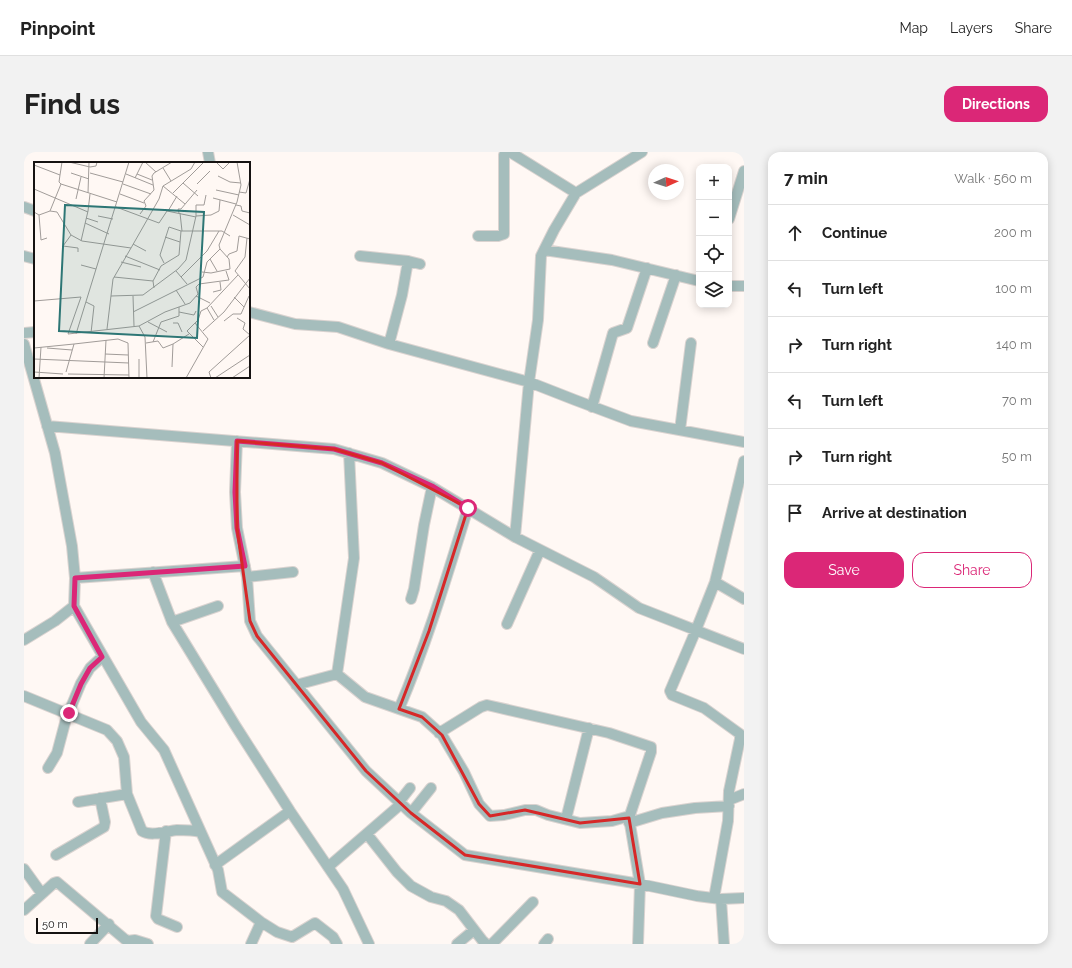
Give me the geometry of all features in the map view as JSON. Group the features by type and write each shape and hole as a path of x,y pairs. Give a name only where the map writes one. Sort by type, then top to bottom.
{"street":[{"path":"208,152 210,162"},
{"path":"478,236 498,236 504,234 504,155 506,152"},
{"path":"510,152 576,194"},
{"path":"515,537 529,382 538,320 542,256 554,230 576,194 642,152"},
{"path":"732,210 744,171"},
{"path":"24,207 34,211"},
{"path":"544,250 612,260 696,280"},
{"path":"24,256 34,259"},
{"path":"360,256 408,261 420,264"},
{"path":"389,344 402,295 408,261"},
{"path":"592,407 613,333 627,328 647,268"},
{"path":"653,343 676,275"},
{"path":"732,286 744,286"},
{"path":"250,312 295,324 338,327 389,344 529,382 631,421 744,442"},
{"path":"24,333 34,332"},
{"path":"680,430 691,343"},
{"path":"24,344 55,453 72,546 75,578 74,606 102,657 141,722 164,750 218,870 222,892 261,922 277,932 292,937 315,923 333,937 337,944"},
{"path":"47,426 334,449 382,463 432,486 515,537 594,577 639,608 744,649"},
{"path":"237,441 235,492 237,528 247,577 250,621 257,636 366,771 411,813 465,855 640,884 696,896 744,898"},
{"path":"337,674 354,558 349,453"},
{"path":"724,944 717,898 729,803 729,791 742,740 740,734 722,720 704,708 672,695 670,691 715,582 744,461"},
{"path":"411,599 432,486"},
{"path":"399,708 414,673 429,631 468,508"},
{"path":"507,624 540,550"},
{"path":"75,578 245,566"},
{"path":"153,572 172,622 290,811 343,889 369,944"},
{"path":"247,577 293,572"},
{"path":"715,582 744,599"},
{"path":"24,640 55,621 74,606"},
{"path":"172,622 218,606"},
{"path":"48,768 57,753 69,713 81,684 90,668 102,657"},
{"path":"296,685 337,674"},
{"path":"337,674 365,697 422,717 439,733 464,772 479,804 490,816 504,815 525,810 536,810 548,815 580,822 612,821 626,817 629,820 662,813 729,803 744,794"},
{"path":"24,696 69,713 107,730 118,740 124,757 127,794 142,831 145,833 192,830 200,832"},
{"path":"439,733 481,707 487,705 609,733 651,747 651,752 629,820 640,884 638,944"},
{"path":"566,819 589,728"},
{"path":"328,867 367,834 400,803 410,788"},
{"path":"411,813 431,788"},
{"path":"78,802 127,794"},
{"path":"56,855 104,827 100,798"},
{"path":"215,865 290,811"},
{"path":"166,831 156,916 158,919 178,927"},
{"path":"367,834 397,872 411,886 431,897 446,901 459,910 486,944"},
{"path":"24,869 42,894"},
{"path":"26,904 42,894 54,883 60,882 127,941 136,940 148,944"},
{"path":"492,944 533,902"},
{"path":"251,944 261,922"},
{"path":"90,944 109,924"},
{"path":"457,944 474,930"}],"highlighted area":[{"path":"237,441 334,449 382,463 468,508 429,631 399,709 422,717 442,735 479,804 490,816 525,810 580,823 629,818 640,884 465,855 411,813 366,771 257,636 250,621 237,528"}],"route":[{"path":"69,713 81,684 90,668 102,657 74,606 75,578 245,566 237,528 235,492 237,441 334,449 382,463 432,486 468,508"}]}
